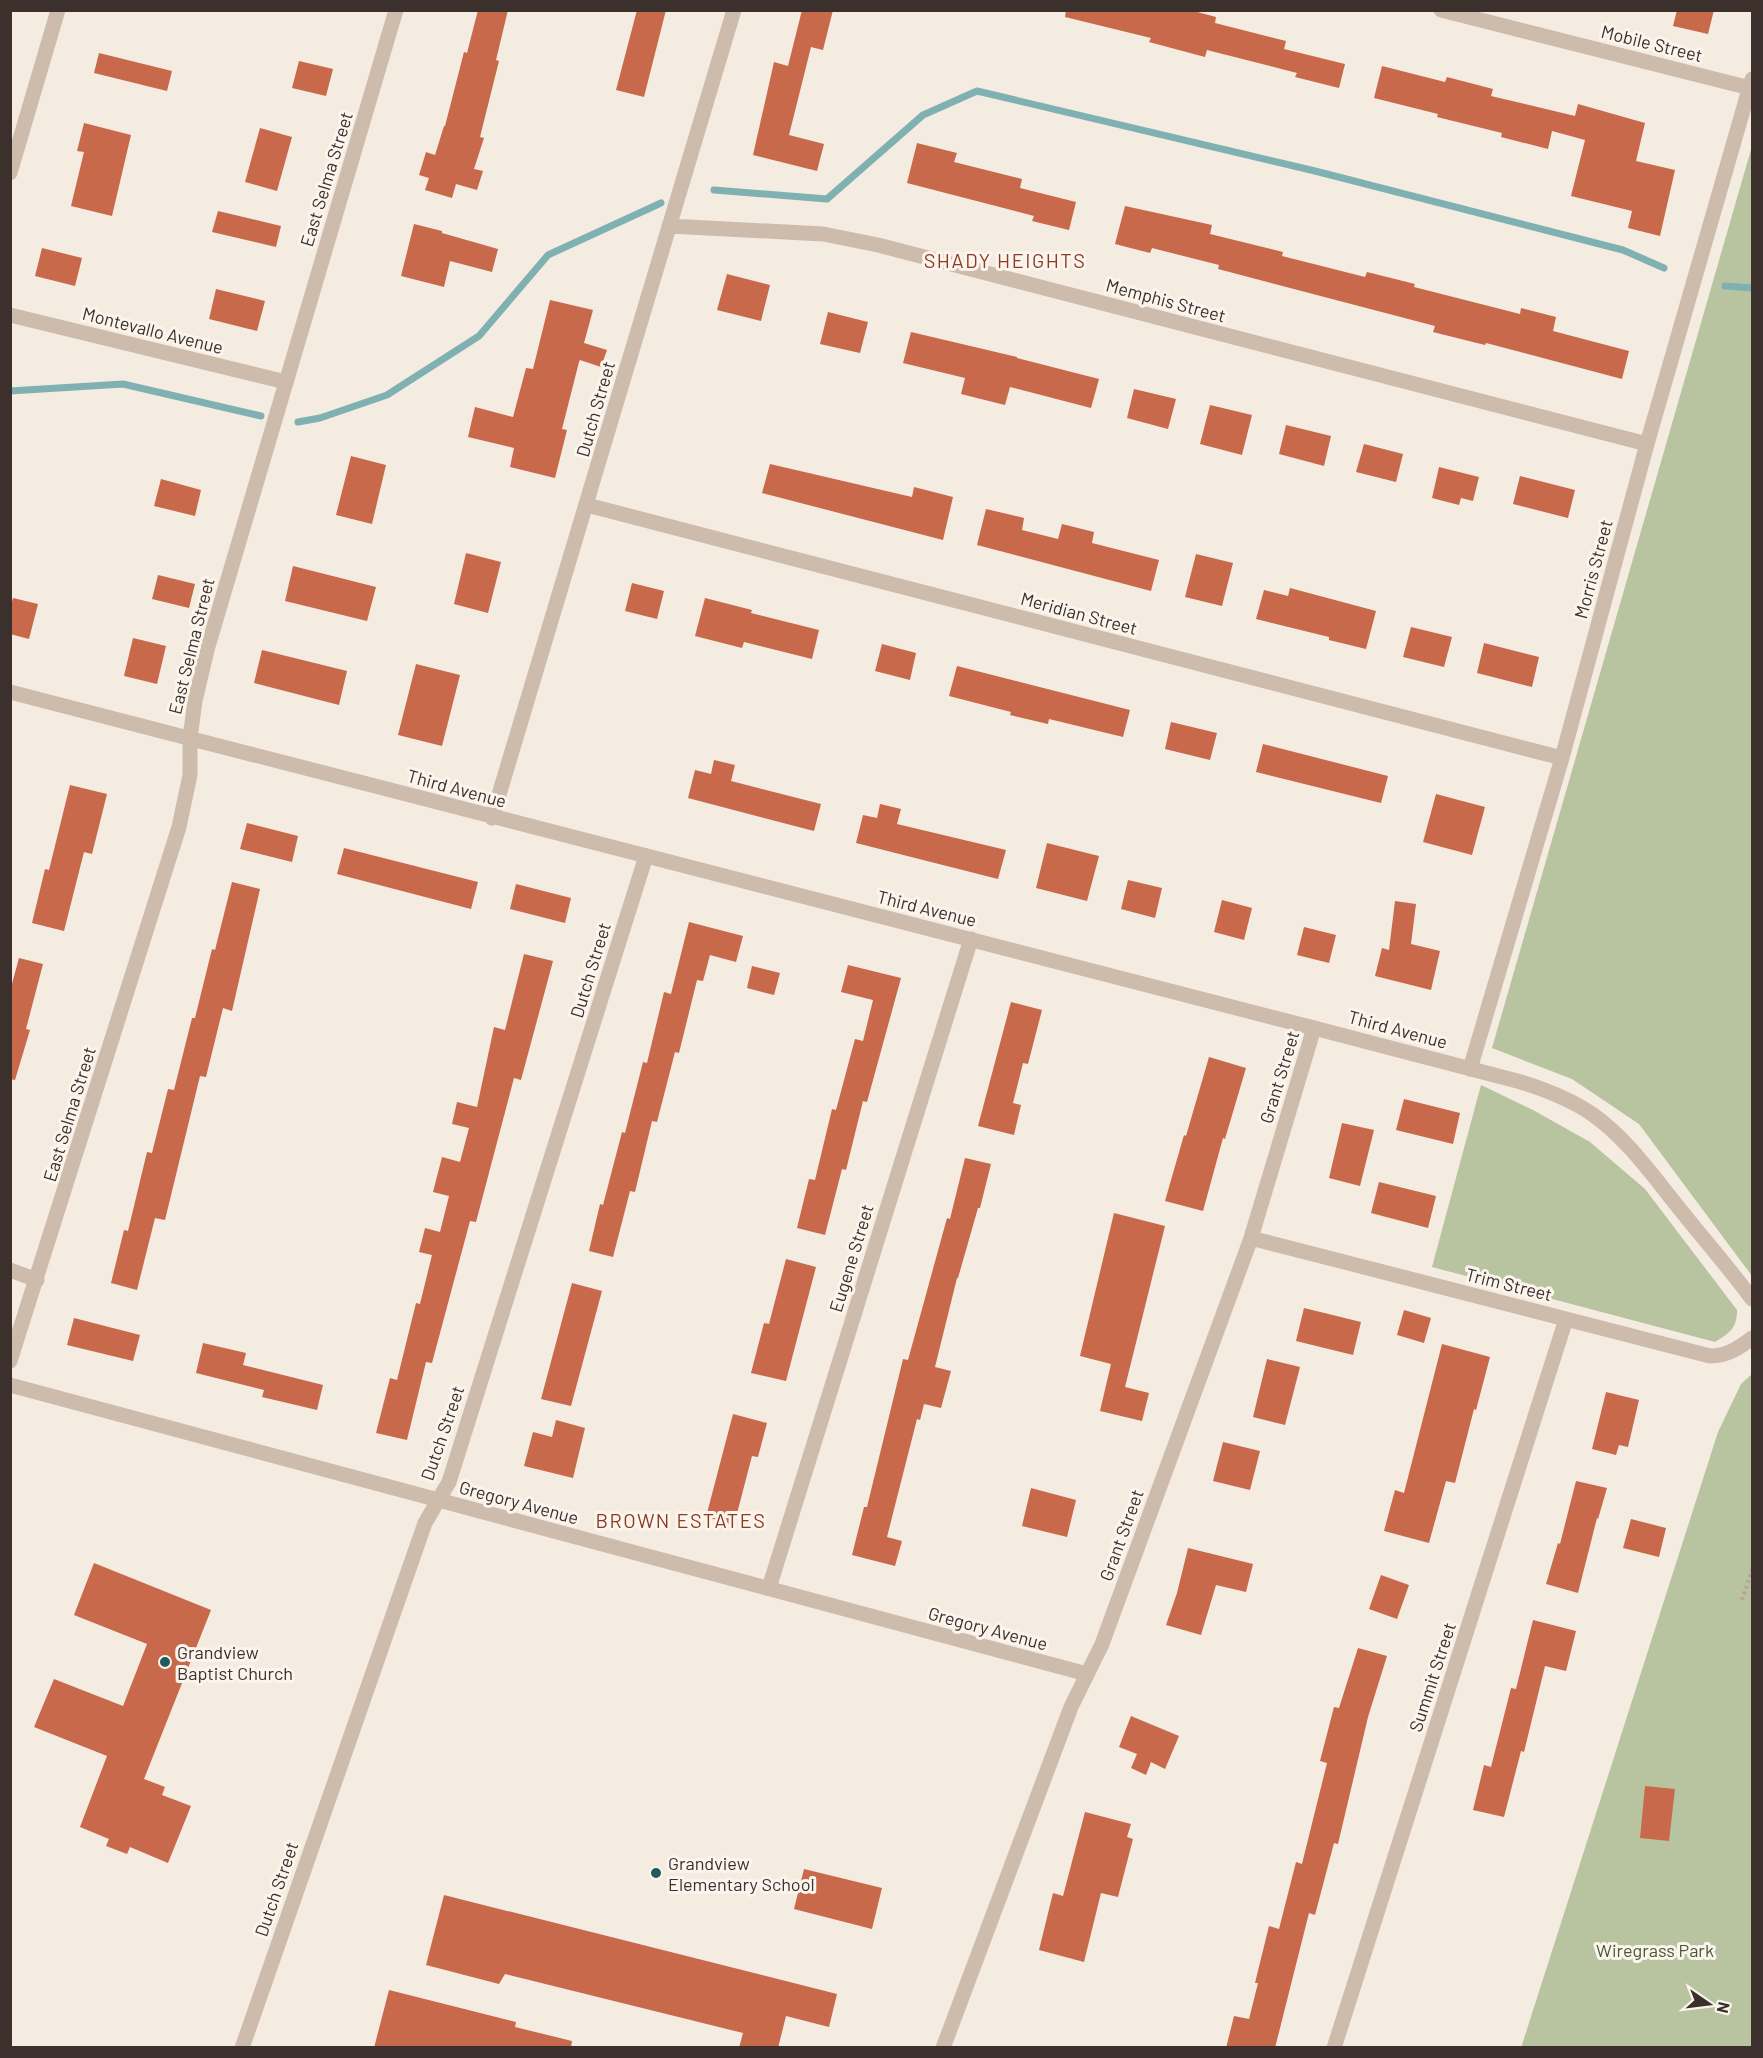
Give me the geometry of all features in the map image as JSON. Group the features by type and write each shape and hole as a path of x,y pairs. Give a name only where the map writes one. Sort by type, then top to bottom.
{"street":[{"path":"10,173 58,10"},
{"name":"East Selma Street","path":"10,1361 178,827 190,775 190,738 207,650 396,10"},
{"name":"Dutch Street","path":"492,818 734,10"},
{"name":"Mobile Street","path":"1441,10 1751,83"},
{"name":"Morris Street","path":"1470,1069 1562,758 1647,444 1751,83"},
{"name":"Memphis Street","path":"669,226 823,234 878,245 1647,444"},
{"name":"Montevallo Avenue","path":"10,315 286,382"},
{"name":"Meridian Street","path":"587,505 1562,758"},
{"name":"Third Avenue","path":"10,692 1314,1028 1521,1082 1547,1091 1572,1102 1594,1116 1643,1164 1752,1299"},
{"name":"Dutch Street","path":"242,2048 425,1523 449,1482 646,856"},
{"name":"Eugene Street","path":"769,1588 971,939"},
{"name":"Grant Street","path":"943,2048 1071,1707 1102,1644 1251,1238 1314,1028"},
{"name":"Trim Street","path":"1251,1238 1710,1356 1722,1356 1752,1338"},
{"path":"10,1270 37,1280"},
{"name":"Summit Street","path":"1334,2048 1566,1318"},
{"name":"Gregory Avenue","path":"10,1385 1087,1674"}],"path":[{"path":"1742,1600 1752,1574"}],"green space":[{"path":"1752,146 1752,1276 1639,1124 1572,1079 1492,1048"},
{"path":"1481,1085 1533,1110 1590,1142 1645,1189 1737,1310 1736,1321 1729,1333 1715,1342 1432,1267"},
{"name":"Wiregrass Park","path":"1752,1374 1752,2047 1521,2048 1718,1432 1741,1384"}],"building":[{"path":"478,10 508,10 496,60 499,61 480,137 484,138 474,169 483,171 477,190 456,184 452,198 425,190 429,178 419,175 426,152 435,155"},
{"path":"637,10 666,10 644,97 616,90"},
{"path":"802,10 833,10 823,50 811,47 789,135 824,144 817,171 753,155 774,62 788,66"},
{"path":"1066,10 1190,10 1216,17 1215,23 1286,41 1284,49 1345,64 1339,88 1295,77 1297,73 1207,50 1205,57 1149,42 1151,38 1065,17"},
{"path":"1677,10 1714,10 1708,34 1673,26"},
{"path":"99,53 172,71 167,91 94,73"},
{"path":"299,61 333,69 326,96 292,88"},
{"path":"1382,66 1445,82 1447,77 1493,89 1491,96 1575,116 1578,104 1645,123 1636,161 1675,170 1660,236 1628,228 1632,211 1571,196 1585,140 1552,131 1548,149 1501,137 1502,133 1437,117 1438,114 1374,98"},
{"path":"84,123 131,135 112,216 71,206 84,152 77,151"},
{"path":"260,128 292,137 277,191 245,182"},
{"path":"917,143 957,153 954,162 1022,179 1020,188 1076,202 1069,230 1032,221 1034,216 907,183"},
{"path":"1125,206 1212,225 1210,234 1283,252 1282,256 1365,277 1367,272 1415,284 1414,287 1520,314 1521,308 1556,317 1553,331 1629,351 1622,379 1486,343 1485,345 1433,332 1435,326 1218,269 1219,265 1152,248 1150,253 1115,244"},
{"path":"218,211 281,226 276,247 212,232"},
{"path":"414,224 498,249 492,272 450,261 444,287 401,276"},
{"path":"42,248 82,258 75,286 35,276"},
{"path":"727,274 770,285 761,321 717,310"},
{"path":"216,289 265,301 257,331 209,319"},
{"path":"550,300 593,310 584,343 607,350 601,367 580,360 579,362 562,429 567,430 555,478 510,467 514,448 468,437 475,407 513,417 526,368 533,369"},
{"path":"828,312 868,322 860,353 820,344"},
{"path":"911,332 1099,379 1091,408 1010,387 1005,405 961,394 965,378 903,363"},
{"path":"1134,389 1176,399 1168,429 1127,418"},
{"path":"1210,405 1252,415 1242,455 1200,444"},
{"path":"1286,425 1331,436 1324,466 1279,454"},
{"path":"1364,444 1403,454 1396,482 1356,472"},
{"path":"351,456 386,465 372,524 336,515"},
{"path":"770,464 912,497 914,487 953,497 943,540 762,493"},
{"path":"1439,467 1479,477 1473,501 1461,498 1459,505 1432,498"},
{"path":"1520,476 1575,490 1568,518 1513,504"},
{"path":"161,479 201,490 195,516 154,506"},
{"path":"986,509 1024,518 1022,530 1058,539 1062,524 1094,532 1092,543 1159,560 1151,591 977,545"},
{"path":"466,553 501,562 488,613 454,604"},
{"path":"1196,554 1233,563 1222,606 1185,597"},
{"path":"293,566 376,587 367,621 285,601"},
{"path":"158,575 195,584 189,608 152,599"},
{"path":"632,583 664,591 657,619 625,611"},
{"path":"1290,588 1376,611 1366,649 1329,640 1329,637 1256,619 1264,590 1288,596"},
{"path":"13,598 38,604 29,639 10,634 10,609"},
{"path":"705,598 752,610 751,613 819,630 812,659 744,642 742,648 695,636"},
{"path":"1411,627 1452,637 1444,667 1403,657"},
{"path":"133,638 166,646 157,684 124,676"},
{"path":"1484,643 1539,657 1532,687 1477,673"},
{"path":"882,644 916,653 910,680 875,671"},
{"path":"262,650 347,671 339,705 254,683"},
{"path":"416,664 460,675 442,746 398,735"},
{"path":"957,666 1130,710 1123,737 1049,719 1048,724 949,696"},
{"path":"1171,722 1217,733 1210,760 1165,749"},
{"path":"1263,744 1388,776 1381,803 1256,772"},
{"path":"714,760 735,765 731,781 821,804 814,831 688,798 695,770 711,774"},
{"path":"70,785 107,794 92,854 84,852 64,931 32,923 45,869 49,870"},
{"path":"1436,794 1485,807 1472,855 1423,842"},
{"path":"880,804 901,809 897,824 1006,850 998,879 856,843 863,815 877,818"},
{"path":"247,823 298,836 292,862 240,849"},
{"path":"1047,843 1099,856 1087,901 1036,888"},
{"path":"344,848 478,882 471,909 337,874"},
{"path":"1128,880 1162,888 1155,918 1121,909"},
{"path":"232,882 260,889 232,1011 223,1008 206,1077 200,1076 165,1220 155,1218 137,1290 111,1283 124,1230 128,1231 147,1152 152,1153 168,1089 174,1090 192,1018 195,1018 212,949 215,950"},
{"path":"516,884 571,898 565,923 510,909"},
{"path":"1222,900 1252,908 1244,940 1214,932"},
{"path":"1395,901 1416,904 1411,944 1440,951 1431,990 1375,976 1382,948 1389,950"},
{"path":"689,922 743,936 736,962 710,955 703,981 697,980 679,1053 675,1052 657,1122 652,1121 635,1192 630,1191 613,1257 589,1251 600,1204 603,1205 622,1132 625,1133 643,1062 647,1063 664,992 671,994"},
{"path":"1304,927 1336,935 1329,963 1297,955"},
{"path":"524,954 553,961 521,1080 514,1078 476,1222 470,1221 432,1363 426,1362 407,1440 376,1433 390,1378 397,1380 416,1303 420,1304 432,1255 419,1252 425,1228 440,1232 449,1196 433,1192 442,1157 460,1162 469,1128 452,1124 457,1102 477,1107 494,1027 505,1030"},
{"path":"19,958 43,964 26,1029 30,1030 15,1080 10,1079 10,991"},
{"path":"848,965 901,978 867,1102 863,1101 846,1170 842,1169 825,1235 797,1228 809,1179 815,1180 832,1109 836,1110 855,1039 863,1041 873,1000 841,992"},
{"path":"752,966 780,973 774,995 747,988"},
{"path":"1011,1002 1042,1010 1028,1064 1023,1063 1013,1103 1021,1105 1014,1135 978,1126"},
{"path":"1209,1057 1246,1068 1225,1139 1223,1138 1203,1211 1165,1201"},
{"path":"1404,1099 1460,1113 1453,1144 1396,1130"},
{"path":"1342,1123 1374,1130 1360,1186 1329,1178"},
{"path":"965,1158 991,1164 980,1208 978,1208 957,1278 935,1367 951,1371 941,1408 924,1404 920,1420 917,1419 887,1537 902,1541 895,1566 852,1555 864,1507 867,1507 903,1359 908,1360 947,1218 950,1219"},
{"path":"1379,1182 1436,1196 1428,1228 1371,1213"},
{"path":"1114,1213 1165,1226 1125,1387 1149,1393 1142,1421 1100,1411 1111,1364 1080,1356"},
{"path":"786,1259 816,1267 786,1381 751,1373 764,1323 769,1324"},
{"path":"572,1283 602,1291 571,1406 541,1399"},
{"path":"1304,1308 1361,1322 1353,1355 1296,1341"},
{"path":"1404,1310 1431,1318 1424,1343 1397,1335"},
{"path":"74,1318 140,1335 133,1361 67,1345"},
{"path":"203,1343 246,1353 243,1365 323,1385 317,1410 262,1397 264,1390 196,1373"},
{"path":"1442,1344 1490,1357 1455,1483 1446,1481 1429,1543 1384,1531 1395,1490 1404,1493"},
{"path":"1267,1359 1300,1367 1285,1425 1253,1417"},
{"path":"1606,1392 1639,1400 1628,1447 1619,1445 1616,1455 1592,1449"},
{"path":"733,1414 767,1423 758,1457 752,1456 734,1525 706,1517"},
{"path":"556,1420 585,1428 573,1478 524,1466 533,1432 552,1437"},
{"path":"1223,1442 1260,1451 1250,1490 1213,1481"},
{"path":"1576,1481 1607,1488 1578,1593 1546,1584 1558,1543 1560,1544"},
{"path":"1031,1488 1076,1500 1067,1537 1022,1526"},
{"path":"1631,1519 1666,1528 1659,1557 1623,1548"},
{"path":"1188,1548 1253,1564 1246,1592 1216,1585 1201,1635 1166,1625"},
{"name":"Grandview Baptist Church","path":"94,1563 211,1610 144,1779 165,1787 162,1795 191,1806 168,1863 130,1847 127,1854 106,1846 109,1839 80,1827 107,1756 34,1727 54,1679 123,1706 147,1644 74,1615"},
{"path":"1381,1575 1409,1585 1397,1619 1369,1609"},
{"path":"1533,1620 1576,1631 1566,1671 1545,1666 1524,1752 1521,1751 1504,1817 1473,1810 1484,1765 1491,1767 1511,1688 1516,1689"},
{"path":"1358,1648 1387,1656 1368,1717 1338,1844 1334,1843 1315,1915 1309,1913 1275,2048 1226,2048 1234,2016 1249,2019 1269,1926 1279,1929 1296,1862 1302,1864 1327,1763 1320,1761 1334,1707 1339,1708"},
{"path":"1131,1716 1179,1736 1165,1769 1151,1762 1146,1775 1131,1768 1137,1754 1119,1747"},
{"path":"1645,1786 1675,1789 1669,1841 1640,1838"},
{"path":"1085,1812 1131,1824 1127,1837 1133,1839 1118,1897 1101,1893 1084,1962 1039,1950 1053,1893 1063,1896"},
{"path":"804,1869 882,1888 872,1929 794,1909"},
{"path":"444,1895 837,1994 829,2027 786,2016 778,2048 739,2048 743,2033 505,1974 499,1984 426,1965"},
{"path":"389,1990 516,2022 515,2027 572,2041 571,2048 374,2048"}],"waterway":[{"path":"714,190 827,199 923,115 977,91 1315,171 1623,250 1664,268"},
{"path":"298,422 320,418 387,395 479,336 548,255 661,203"},
{"path":"1725,286 1752,288"},
{"path":"10,391 123,384 261,416"}],"place":[{"name":"Grandview Baptist Church","path":"165,1662"},
{"name":"Grandview Elementary School","path":"656,1873"}],"district":[{"name":"SHADY HEIGHTS","path":"1005,260"},
{"name":"BROWN ESTATES","path":"681,1520"}]}
